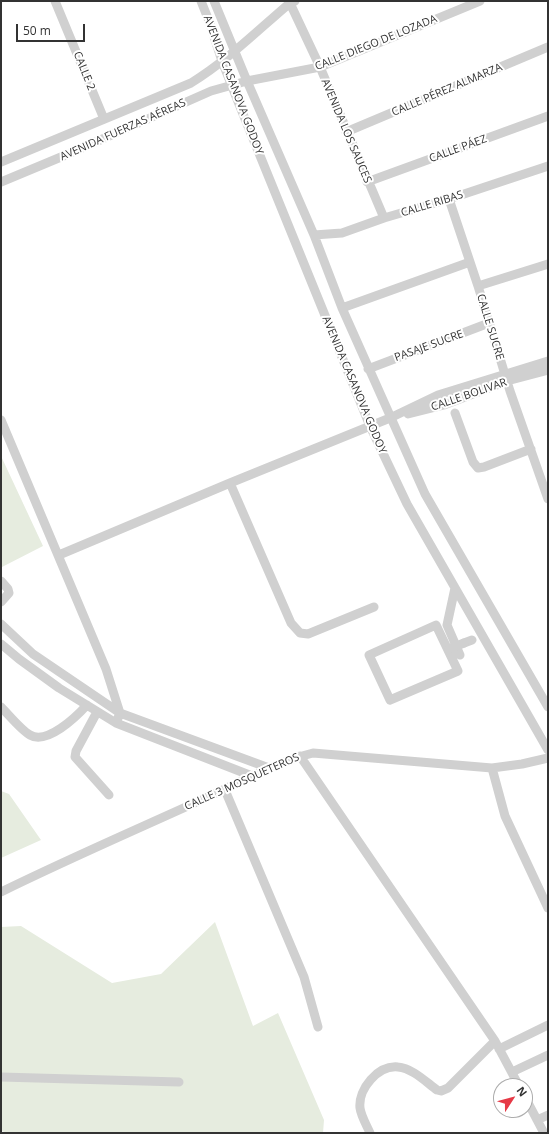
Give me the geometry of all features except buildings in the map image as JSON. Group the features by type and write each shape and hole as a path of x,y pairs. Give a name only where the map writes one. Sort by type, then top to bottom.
{"street":[{"name":"CALLE 2","path":"55,1 104,120"},
{"name":"AVENIDA CASANOVA GODOY","path":"201,1 222,61 370,426 407,504 548,750"},
{"name":"AVENIDA CASANOVA GODOY","path":"214,1 314,235 342,308 425,494 548,707"},
{"name":"CALLE DIEGO DE LOZADA","path":"247,81 320,67 480,1"},
{"name":"AVENIDA FUERZAS AÉREAS","path":"1,162 191,83 222,61 292,2"},
{"name":"AVENIDA LOS SAUCES","path":"292,2 367,182 384,218"},
{"name":"CALLE PÉREZ ALMARZA","path":"346,132 548,47"},
{"name":"AVENIDA FUERZAS AÉREAS","path":"1,182 211,91 247,81"},
{"name":"CALLE PÁEZ","path":"367,182 548,116"},
{"name":"CALLE RIBAS","path":"314,235 342,232 449,199 548,166"},
{"name":"CALLE SUCRE","path":"449,199 478,286 506,378 548,499"},
{"path":"342,308 470,262"},
{"path":"478,286 548,264"},
{"name":"PASAJE SUCRE","path":"368,368 489,323"},
{"name":"CALLE BOLIVAR","path":"59,555 390,418 444,405 548,361"},
{"name":"CALLE BOLIVAR","path":"506,378 548,370"},
{"path":"455,413 473,462 478,468 531,449"},
{"path":"1,420 106,669 120,713 116,723"},
{"path":"230,483 291,623 300,634 308,634 374,607"},
{"path":"1,581 8,589 9,593 1,602"},
{"path":"455,588 447,625 460,654"},
{"path":"1,624 33,654 120,713 269,768"},
{"path":"436,625 449,649 458,671 390,700 369,655 436,625"},
{"path":"449,649 472,640"},
{"path":"1,644 25,664 87,706 116,723 252,776"},
{"path":"1,708 30,735 37,738 45,737 70,723 87,706"},
{"path":"97,712 76,751 75,757 108,795"},
{"name":"CALLE 3 MOSQUETEROS","path":"1,892 58,864 225,790 269,768 300,756 313,753 492,768 522,764 548,758"},
{"path":"300,756 497,1045 515,1078"},
{"path":"492,768 505,816 548,908"},
{"path":"225,790 304,977 318,1027"},
{"path":"370,1133 360,1108 362,1094 368,1082 379,1072 398,1067 407,1069 437,1090 441,1091 448,1088 497,1045 548,1025"},
{"path":"512,1072 548,1054"},
{"path":"1,1077 178,1082"},
{"path":"533,1112 544,1133"},
{"path":"537,1120 548,1115"}],"shaded area":[{"path":"1,456 43,546 2,567 1,566"},
{"path":"1,791 9,794 41,840 1,858"},
{"path":"215,922 253,1026 278,1013 324,1120 323,1133 8,1133 1,1131 1,927 21,926 112,983 161,974"}]}
